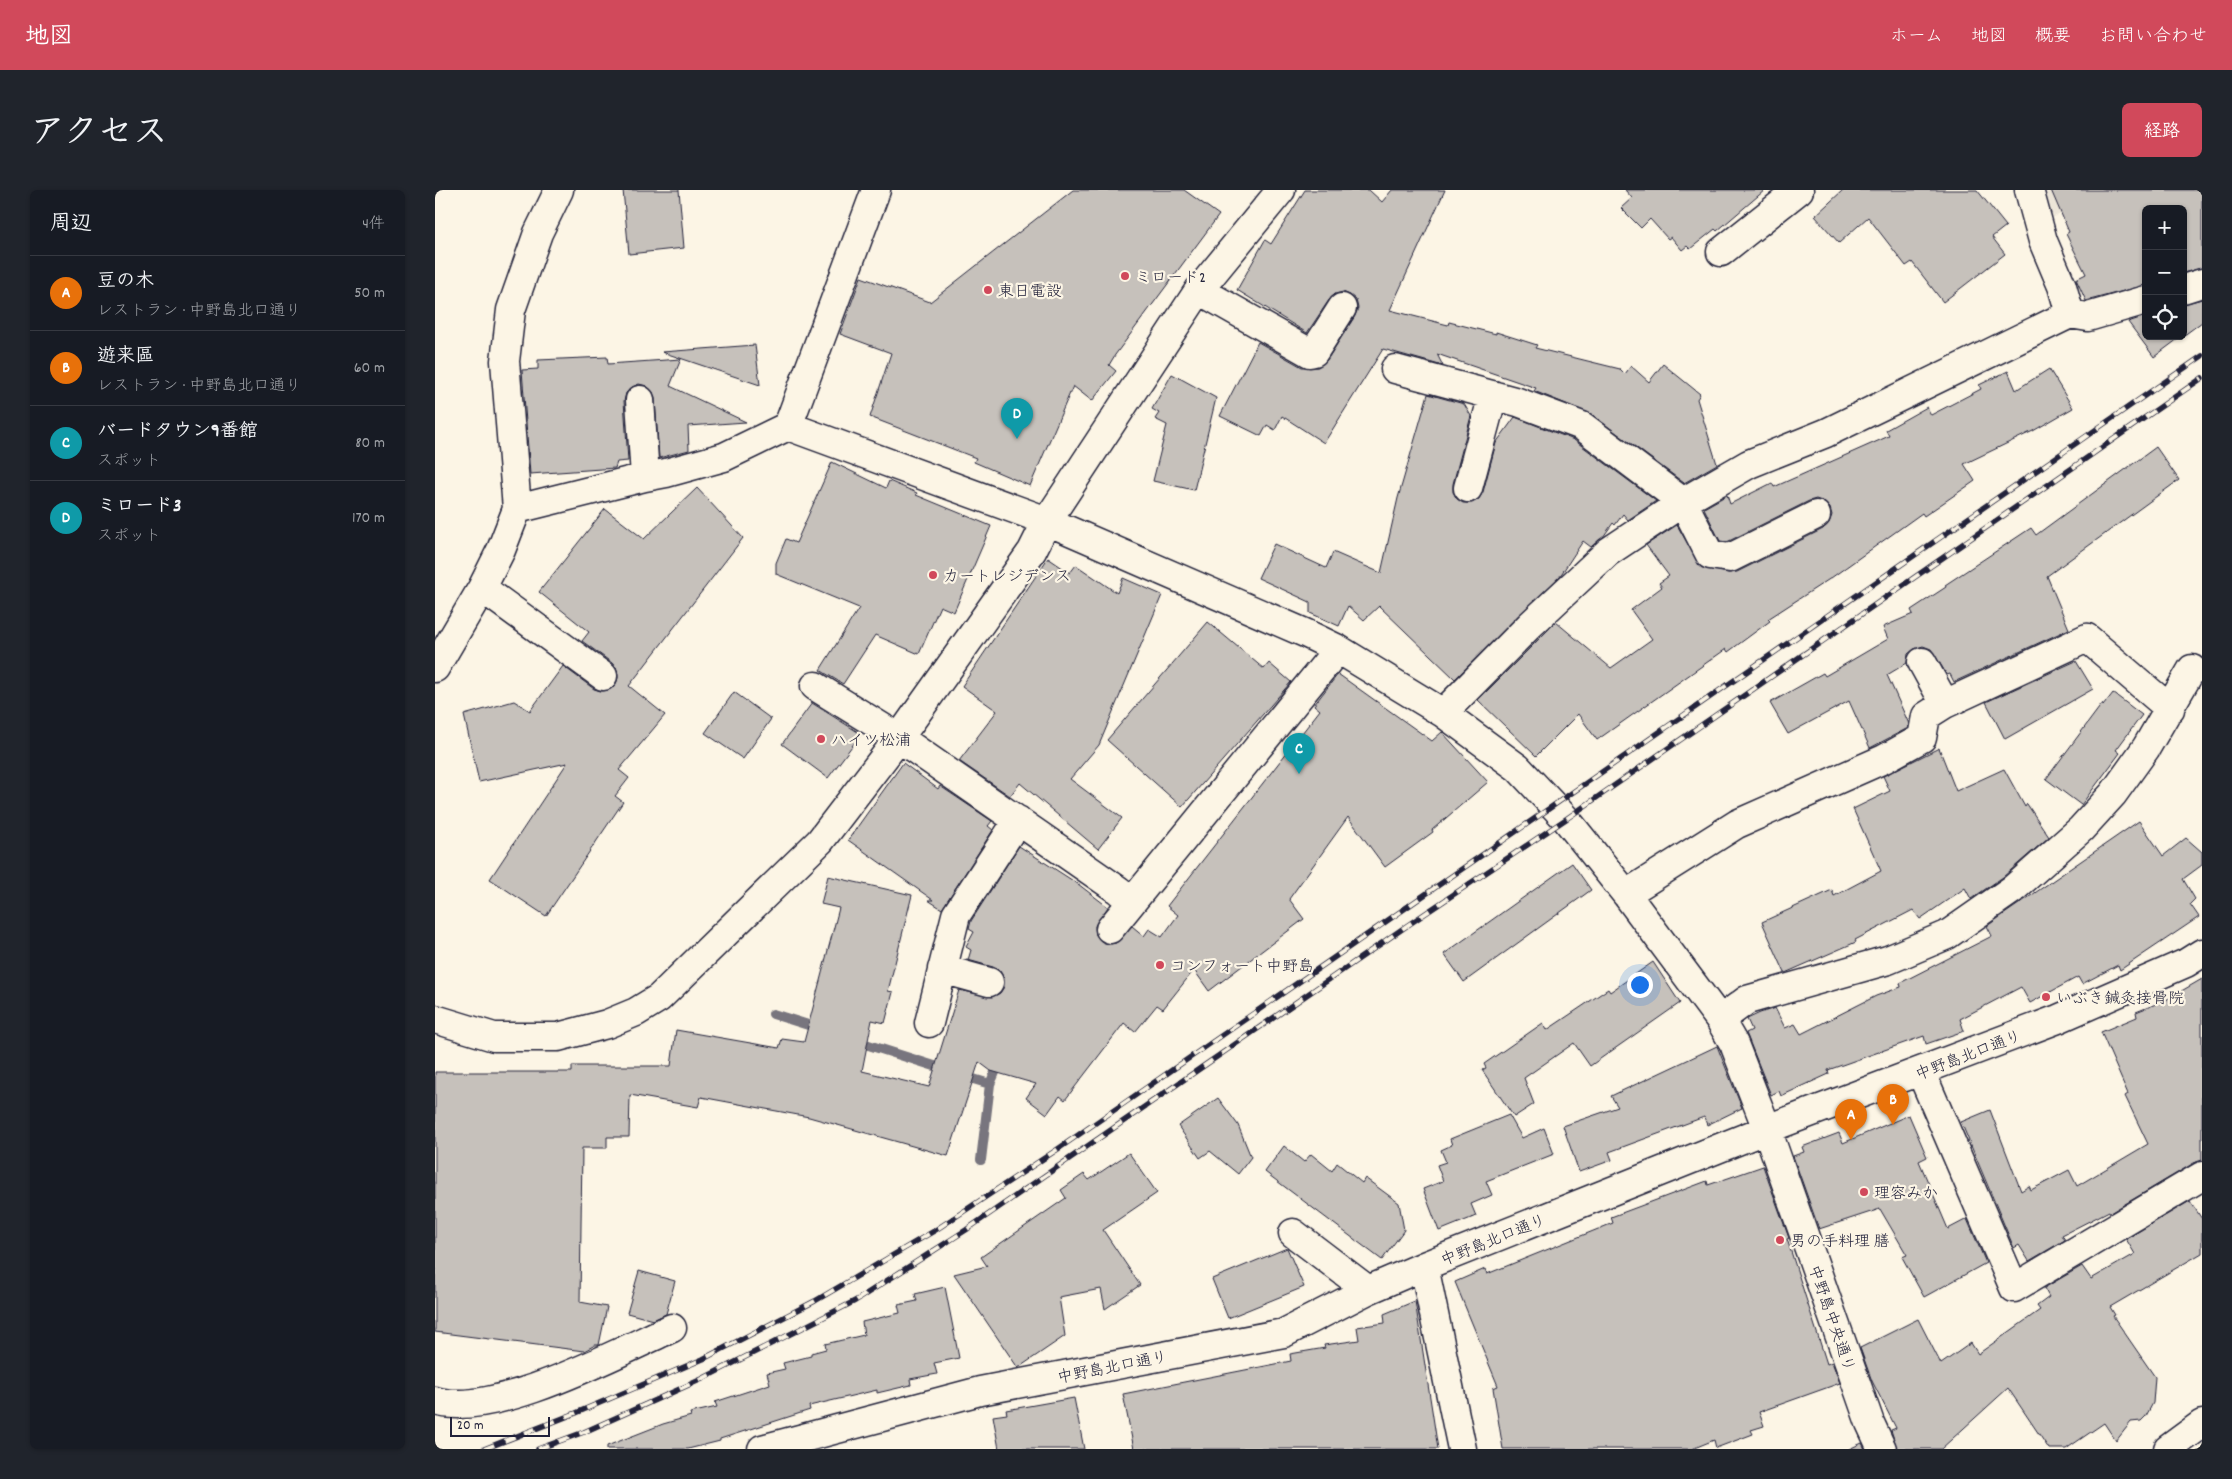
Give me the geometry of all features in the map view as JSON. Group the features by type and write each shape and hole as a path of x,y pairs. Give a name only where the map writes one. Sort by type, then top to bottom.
{"street":[{"path":"435,668 482,588 501,550 517,509 505,361 511,310 538,232 559,190"},
{"path":"435,1019 494,1037 557,1037 607,1024 636,1012 659,998 688,972 821,841 899,738 1032,551 1047,521 1199,290 1281,190"},
{"path":"1721,252 1799,190"},
{"path":"2029,190 2043,241 2062,286 2070,314"},
{"path":"517,509 724,457 788,426 873,197"},
{"path":"2187,288 2202,283"},
{"path":"1199,290 1310,353 1314,352 1342,308"},
{"path":"1443,713 1530,625 1608,552 1683,502 1749,464 1826,433 2070,314 2088,317 2142,301"},
{"path":"1395,369 1518,402 1582,426 1683,502 1710,555 1731,558 1817,515"},
{"path":"1468,488 1493,395"},
{"path":"640,400 645,477"},
{"name":"中野島中央通り","path":"788,426 1047,521 1338,649 1443,713 1518,768 1562,814 1626,894 1720,1020 1733,1044 1767,1129 1870,1423 1882,1449"},
{"path":"482,588 603,676"},
{"path":"1626,894 1737,824 1884,759 1922,738 1926,716 1945,704 2087,638 2170,709"},
{"path":"1110,929 1338,649"},
{"path":"1922,662 1945,704"},
{"path":"1720,1020 1747,1000 1888,960 1947,935 2013,889 2081,829 2113,794 2170,709 2192,669"},
{"path":"815,686 899,738 1118,890 1132,902"},
{"path":"929,1023 956,915 1018,820"},
{"name":"中野島北口通り","path":"762,1449 796,1445 981,1391 1284,1333 1368,1290 1424,1266 1767,1129 2058,1019 2186,963 2202,953"},
{"path":"942,969 989,982"},
{"path":"1921,1072 2014,1288 2202,1176"},
{"path":"1293,1233 1368,1290"},
{"path":"1424,1266 1462,1449"},
{"path":"441,1403 494,1400 545,1384 672,1328"},
{"path":"2168,1449 2202,1424"}],"shaded area":[{"path":"2041,190 2117,190 2049,219"}],"building":[{"path":"623,190 679,190 684,248 629,254"},
{"path":"1073,190 1184,190 1219,215 1115,355 1109,365 1116,371 1092,401 1073,386 1030,486 974,462 976,458 870,417 891,353 840,334 861,277 930,302"},
{"path":"1305,190 1369,190 1382,202 1392,190 1445,190 1390,310 1448,325 1449,322 1496,334 1496,332 1537,345 1535,348 1620,369 1625,374 1631,366 1649,382 1663,364 1700,394 1697,399 1717,464 1684,483 1591,414 1534,391 1536,388 1437,354 1443,366 1383,349 1324,443 1282,416 1275,430 1267,425 1261,436 1220,416 1258,342 1302,367 1318,367 1327,360 1355,316 1358,308 1356,300 1343,292 1335,294 1307,333 1237,290 1265,240 1271,244"},
{"path":"1625,190 1765,190 1717,231 1715,229 1690,249 1687,246 1682,250 1671,237 1668,239 1650,219 1641,228 1621,208 1632,198"},
{"path":"1843,190 1977,190 2006,226 1992,237 2005,254 1943,302 1912,262 1906,266 1868,217 1839,243 1815,216"},
{"path":"2051,190 2202,190 2202,268 2187,272 2187,205 2142,205 2142,286 2086,301 2076,279 2086,274 2066,234 2069,232"},
{"path":"2202,299 2202,322 2187,333 2187,303"},
{"path":"2142,317 2142,340 2177,340 2154,357 2128,322"},
{"path":"755,345 760,385 662,352"},
{"path":"607,357 608,364 681,359 670,386 746,422 688,426 689,450 659,458 655,399 653,392 647,386 639,384 632,387 626,393 624,401 628,461 617,462 615,468 530,474 522,370 538,369 538,360"},
{"path":"2049,369 2073,408 2033,431 1964,464 1975,481 1924,516 1922,513 1831,578 1768,619 1770,621 1728,652 1726,649 1597,740 1578,714 1536,756 1478,700 1556,622 1611,668 1652,639 1631,610 1662,587 1659,583 1669,576 1646,545 1677,525 1701,567 1728,573 1737,572 1823,529 1829,523 1832,515 1830,508 1824,502 1816,499 1727,542 1720,541 1704,508 1727,495 1730,504 1772,483 1774,487 1889,436 1886,430 1927,407 1931,415 1981,389 1979,385 2008,371 2016,390"},
{"path":"1172,374 1216,398 1194,490 1153,481 1167,425 1155,419 1159,413 1152,409"},
{"path":"1428,394 1464,404 1471,416 1453,484 1453,492 1457,499 1463,503 1472,503 1479,499 1483,492 1496,443 1515,417 1574,440 1656,501 1628,520 1623,514 1615,525 1613,523 1603,537 1591,547 1583,541 1560,576 1455,679 1379,606 1364,620 1348,606 1339,626 1310,613 1310,602 1258,578 1274,544 1326,568 1333,552 1381,573 1398,498"},
{"path":"2156,447 2179,480 2047,576 2069,629 1954,682 1950,674 1947,675 1931,649 1923,646 1914,649 1908,654 1907,663 1887,675 1909,724 1908,728 1870,748 1849,701 1788,734 1770,703 1823,673 1825,676 1888,639 1883,627 1913,614 1911,610 1946,587 1945,585 2031,528 2036,535"},
{"path":"832,462 886,488 889,481 917,493 916,495 991,526 954,612 940,606 919,654 875,635 843,684 820,670 859,608 776,574 776,563 786,539 796,543"},
{"path":"697,488 743,538 629,686 665,715 619,770 629,778 615,796 623,802 546,916 490,879 567,763 479,782 464,715 514,701 530,711 563,666 594,689 601,691 609,690 615,686 618,678 617,669 612,663 582,641 589,632 539,592 605,509 644,539"},
{"path":"1048,558 1070,573 1076,565 1117,593 1123,578 1162,595 1099,745 1070,779 1122,818 1098,849 1020,783 1010,796 959,761 997,711 962,686"},
{"path":"1208,622 1264,669 1269,663 1291,682 1182,807 1107,740"},
{"path":"2076,661 2093,689 2005,739 1986,702"},
{"path":"1338,674 1432,741 1442,732 1488,782 1432,830 1433,832 1385,867 1348,817 1289,899 1304,919 1209,991 1194,970 1163,1009 1157,1005 1135,1032 1124,1023 1065,1100 1060,1096 1047,1114 1026,1098 1036,1084 991,1071 979,1062 948,1156 809,1117 701,1097 698,1107 630,1095 629,1137 607,1137 607,1148 582,1148 580,1302 607,1307 599,1345 584,1351 435,1332 435,1072 572,1072 572,1066 671,1066 676,1030 779,1048 782,1039 804,1042 839,908 821,904 828,876 912,895 888,991 893,992 885,1023 872,1020 862,1071 929,1087 959,990 992,997 1000,993 1004,987 1004,979 1000,971 993,967 968,960 971,950 966,947 974,932 969,929 971,921 1019,846 1078,884 1108,907 1095,926 1096,935 1101,941 1108,944 1116,943 1132,926 1144,936 1149,929 1162,937 1178,915 1167,906 1320,710 1314,705"},
{"path":"734,692 771,719 743,759 705,733"},
{"path":"2113,693 2142,715 2116,750 2120,753 2081,805 2046,779 2102,704 2103,706"},
{"name":"ハイツ松浦","path":"812,703 861,734 828,778 782,744"},
{"path":"1939,748 1956,791 2004,769 2025,807 2027,804 2049,837 2003,877 1971,899 1965,888 1920,919 1913,910 1855,940 1856,942 1785,973 1762,922 1832,890 1834,896 1881,871 1853,809 1890,791 1883,776"},
{"path":"903,763 938,789 940,786 992,821 988,826 993,830 942,909 928,900 933,900 848,840"},
{"path":"2139,821 2163,856 2186,838 2202,852 2202,865 2183,879 2195,899 2190,904 2199,917 2120,970 2118,965 2082,984 2078,977 2030,1003 2021,987 1960,1019 1964,1031 1926,1044 1924,1036 1828,1070 1829,1074 1781,1096 1779,1091 1771,1095 1746,1033 1752,1030 1747,1019 1775,1008 1785,1028 1795,1024 1801,1034 1876,996 1901,987 1900,983 1992,936 1987,926"},
{"path":"1572,863 1591,890 1464,982 1444,954"},
{"path":"1653,962 1680,1003 1590,1066 1574,1043 1524,1078 1534,1104 1514,1117 1482,1070 1486,1068 1484,1064 1543,1023 1547,1030 1608,989 1610,992"},
{"path":"2202,979 2202,1160 2110,1213 2109,1211 2062,1235 2065,1240 2029,1261 2019,1245 2014,1248 1961,1122 1990,1110 2021,1191 2029,1186 2031,1190 2069,1170 2077,1186 2148,1144 2125,1096 2128,1094 2101,1032 2137,1017 2136,1012 2166,1000"},
{"path":"1717,1046 1742,1108 1707,1125 1704,1117 1609,1152 1612,1160 1579,1172 1563,1126 1618,1107 1611,1096"},
{"path":"1218,1098 1238,1125 1251,1157 1238,1174 1210,1151 1200,1158 1178,1126"},
{"path":"1509,1115 1522,1138 1544,1128 1554,1154 1486,1181 1492,1195 1471,1204 1476,1216 1439,1231 1423,1189 1443,1181 1437,1165 1446,1162 1441,1150 1452,1145 1450,1139"},
{"path":"1909,1115 1927,1157 1919,1161 1948,1229 1967,1219 1986,1263 1924,1297 1902,1257 1907,1255 1880,1209 1819,1229 1793,1156 1804,1152 1802,1147 1839,1133 1843,1143"},
{"path":"1284,1146 1304,1162 1311,1154 1332,1171 1337,1163 1362,1183 1365,1178 1399,1203 1404,1230 1382,1260 1265,1172"},
{"path":"1129,1153 1157,1193 1103,1230 1140,1285 1105,1309 1101,1289 1059,1297 1065,1336 1018,1368 954,1274 987,1266 981,1257 1066,1198 1061,1190 1084,1174 1089,1180"},
{"path":"1763,1166 1789,1238 1787,1239 1827,1364 1832,1362 1840,1383 1759,1412 1764,1426 1751,1430 1753,1434 1716,1448 1714,1440 1692,1449 1503,1449 1493,1388 1498,1386 1455,1282 1485,1269 1487,1274 1613,1223 1611,1217 1707,1181 1708,1185"},
{"path":"2190,1201 2202,1219 2202,1253 2110,1307 2115,1315 2113,1316 2155,1377 2153,1403 2141,1421 2131,1422 2116,1441 2104,1423 2066,1449 2049,1449 2008,1388 1941,1449 1897,1449 1891,1430 1896,1428 1872,1381 1860,1348 1918,1319 1941,1364 1971,1343 1978,1354 2040,1310 2037,1306 2049,1297 2044,1288 2082,1266 2091,1279 2135,1254 2126,1239"},
{"path":"1287,1248 1304,1287 1228,1318 1212,1279"},
{"path":"639,1271 675,1281 666,1314 653,1320 627,1313"},
{"path":"945,1287 959,1358 934,1363 937,1374 910,1379 911,1385 877,1393 877,1390 809,1406 810,1410 720,1439 720,1441 688,1449 607,1449 607,1446 663,1424 691,1416 690,1413 717,1407 715,1402 770,1384 767,1373 785,1369 783,1363 811,1356 811,1353 826,1349 825,1344 864,1335 862,1322 900,1313 898,1305 917,1301 915,1294"},
{"path":"1415,1301 1438,1449 1134,1449 1123,1394 1291,1361 1290,1354 1325,1348 1324,1345 1359,1340 1357,1327 1385,1323 1384,1314"},
{"path":"1074,1398 1084,1449 999,1449 993,1416 1007,1414 1006,1410"},
{"path":"1862,1443 1865,1449 1849,1449"}],"waterway":[{"path":"773,1014 821,1029"},
{"path":"856,1041 947,1070"},
{"path":"981,1160 990,1084 1000,1061"},
{"path":"960,1075 990,1084"}],"railway":[{"path":"484,1449 576,1413 703,1359 815,1301 934,1231 1058,1149 2202,356"},
{"path":"538,1449 584,1432 702,1379 855,1301 966,1230 1408,925 1566,819 2202,378"}],"place":[{"name":"ミロード2","path":"1125,276"},
{"name":"東日電設","path":"988,290"},
{"name":"ミロード3","path":"1017,439"},
{"name":"カートレジデンス","path":"933,575"},
{"name":"ハイツ松浦","path":"821,739"},
{"name":"バードタウン9番館","path":"1299,774"},
{"name":"コンフォート中野島","path":"1160,965"},
{"name":"いぶき鍼灸接骨院","path":"2046,997"},
{"name":"遊来區","path":"1893,1125"},
{"name":"豆の木","path":"1851,1140"},
{"name":"理容みか","path":"1864,1192"},
{"name":"男の手料理 膳","path":"1780,1240"}]}
